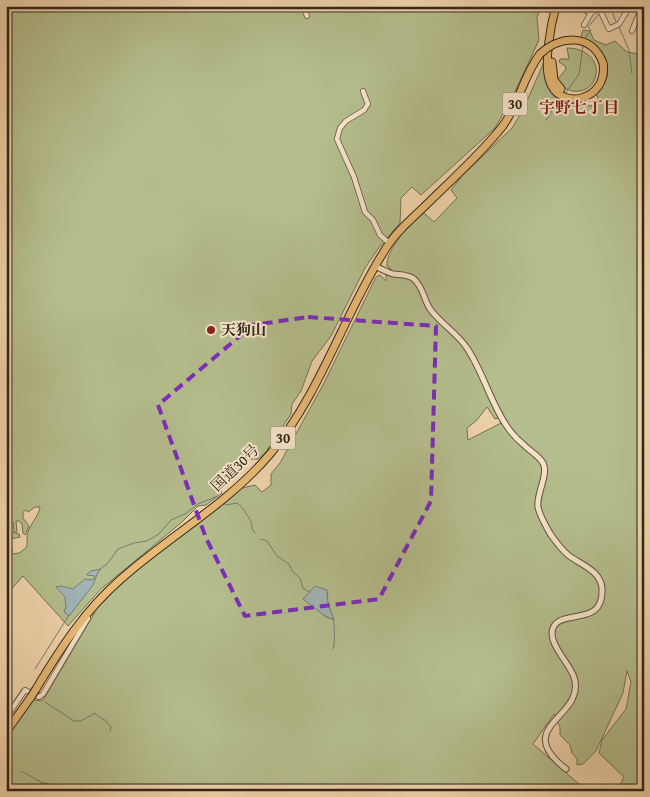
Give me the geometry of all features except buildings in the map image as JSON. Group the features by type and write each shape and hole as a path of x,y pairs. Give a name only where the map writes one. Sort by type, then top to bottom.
{"highway":[{"name":"国道30号","path":"6,732 36,689 59,651 87,613 123,577 243,482 289,430 309,397 375,266 389,243 405,224 511,122 541,56 560,46 573,44 588,50 601,64 600,75 594,87 580,94 568,96 555,86 552,63 556,24 558,6"}],"street":[{"path":"303,6 307,16"},
{"path":"577,6 591,13"},
{"path":"584,25 591,13 601,9 609,29 618,25 630,6"},
{"path":"632,31 642,6"},
{"path":"363,91 368,104 364,110 346,121 340,128 338,139 354,177 365,212 373,220 382,237 389,243"},
{"path":"375,266 388,272 406,275 414,279 430,309 453,331 467,348 506,425 516,438 539,457 544,464 545,472 538,502 542,519 561,548 592,570 600,579 602,595 594,610 581,616 560,621 556,623 552,631 553,641 574,676 575,689 572,701 547,732 546,744 554,759 566,768"},
{"path":"6,718 25,690 39,697 43,694 88,617 87,613"}],"highlighted area":[{"path":"308,317 436,326 431,501 379,599 245,616 206,538 158,405 253,325"}],"green space":[{"path":"6,6 142,6 147,8 153,6 300,6 306,18 309,11 316,6 542,6 537,17 539,40 510,102 495,128 421,195 412,187 401,198 400,223 380,246 365,268 331,336 312,361 301,391 292,404 291,414 266,452 258,459 247,459 231,474 218,482 222,493 206,505 198,506 182,522 101,589 68,626 23,576 6,595 6,527 8,531 19,534 20,537 10,539 13,554 19,553 26,548 28,532 40,507 23,512 23,518 29,526 25,535 22,524 19,521 16,521 17,532 14,532 13,522 7,523 6,526"},
{"path":"583,30 590,31 594,40 606,45 615,41 627,52 644,55 644,791 617,791 624,777 599,753 602,740 626,709 631,682 627,671 623,693 596,751 583,764 577,765 577,759 572,753 570,745 560,735 560,727 554,714 533,744 579,784 566,791 6,791 6,738 33,700 42,701 45,697 94,614 95,609 118,585 242,488 255,485 262,492 271,485 271,474 280,463 324,383 376,277 380,275 386,281 386,275 391,269 387,266 388,260 395,244 406,229 424,213 434,222 457,198 451,190 462,176 512,128 523,110 544,62 548,87 551,93 560,101 590,106 598,103 599,100 596,94 607,77 608,69 597,48 581,37","holes":["487,407 495,419 499,418 501,423 468,440 467,428 477,420","318,588 328,593 328,604 334,620 325,616 317,609"]},
{"path":"567,48 580,50 595,63 595,79 590,86 583,90 568,90 562,86 558,79 566,69 559,62 560,59 569,59"}],"shaded area":[{"path":"101,569 93,585 69,616 64,610 66,609 65,597 56,587 61,586 73,589 85,579 93,580 95,576 87,574"},
{"path":"315,586 327,590 328,603 334,620 325,616 303,599"}],"waterway":[{"path":"602,11 610,6"},
{"path":"613,6 613,14 617,24"},
{"path":"584,39 591,30 588,27 599,14"},
{"path":"619,27 629,50 632,74"},
{"path":"565,94 579,74 583,46"},
{"path":"546,120 557,100 561,99"},
{"path":"100,569 107,564 118,549 134,543 147,541 159,534 171,520 185,514 198,504 218,496"},
{"path":"224,503 226,505 237,503 240,505 250,520 255,533"},
{"path":"261,539 267,541 277,556 289,564 293,572 300,578 303,588 309,592"},
{"path":"35,669 69,615"},
{"path":"333,619 333,649"},
{"path":"6,713 22,689"},
{"path":"45,702 74,721 81,721 95,713 111,727 110,731"},
{"path":"21,771 41,782 76,791"},
{"path":"41,783 46,791"},
{"path":"570,791 581,785"}],"place":[{"name":"天狗山","path":"211,330"}],"district":[{"name":"宇野七丁目","path":"579,107"}]}
